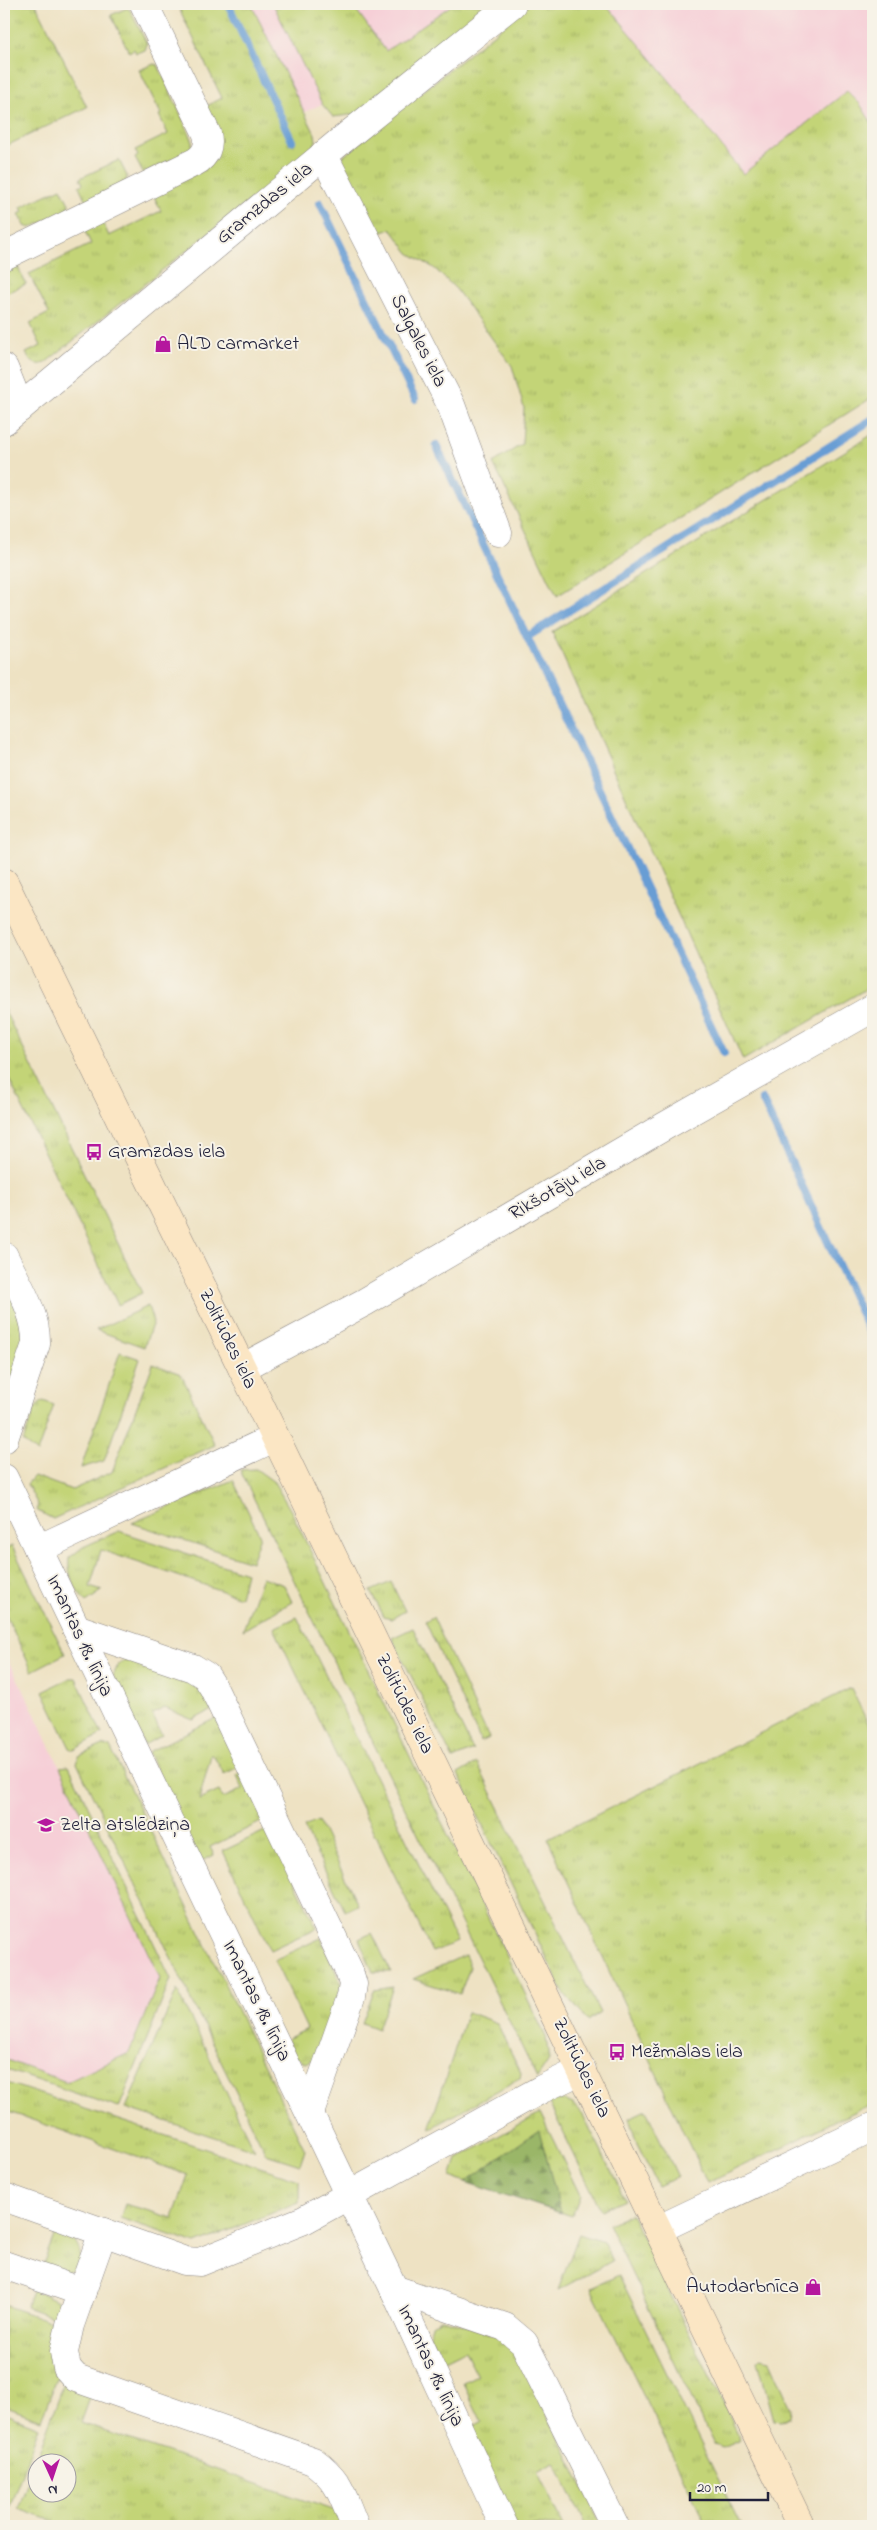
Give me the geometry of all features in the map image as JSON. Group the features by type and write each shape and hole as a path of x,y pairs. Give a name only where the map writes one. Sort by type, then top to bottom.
{"street":[{"path":"4,256 195,162 206,152 207,134 144,4"},
{"name":"Gramzdas iela","path":"4,368 12,414 324,156 512,4"},
{"name":"Salgales iela","path":"324,156 451,405 498,533"},
{"name":"Zolitūdes iela","path":"4,882 242,1368 274,1438 582,2070 801,2526"},
{"name":"Rikšotāju iela","path":"242,1368 365,1302 664,1126 873,1008"},
{"path":"4,1256 33,1316 36,1331 36,1344 4,1438"},
{"path":"38,1549 274,1438"},
{"name":"Imantas 18. līnija","path":"4,1478 310,2113 348,2198 394,2289 504,2526"},
{"path":"76,1628 193,1668 206,1676 334,1937 353,1984 352,1997 310,2113"},
{"path":"4,2197 186,2261 200,2262 304,2220 348,2198 542,2089 582,2070"},
{"path":"659,2229 873,2127"},
{"path":"103,2232 64,2352 67,2368 76,2378 313,2461 328,2472 338,2485 355,2526"},
{"path":"4,2265 82,2292"},
{"path":"394,2289 505,2327 524,2342 614,2526"}],"shaded area":[{"path":"241,4 469,4 329,112 322,104 296,116"},
{"path":"605,4 873,4 873,125 860,104 847,91 743,175"},
{"name":"Zelta atslēdziņa","path":"4,1653 23,1689 160,1978 129,2053 67,2082 4,2059"}],"green space":[{"path":"4,4 36,4 87,107 4,147"},
{"path":"177,4 251,4 315,134 316,141 311,152 45,363 36,364 31,361 26,353 41,346 30,323 49,313 29,274 91,244 83,227 101,219 109,236 161,211 153,194 204,170 203,108 222,98"},
{"path":"273,4 352,4 386,51 453,4 495,4 358,114 333,117 322,104"},
{"path":"530,4 606,4 679,92 743,174 847,91 860,104 873,125 873,397 557,596 493,463 522,444 524,408 512,366 456,289 434,268 409,253 391,229 377,234 340,159"},
{"path":"127,8 130,10 147,44 145,50 136,53 134,49 129,52 111,15"},
{"path":"154,64 158,65 192,139 192,146 189,152 143,173 135,158 138,156 135,150 168,134 159,115 161,114 139,70"},
{"path":"119,160 127,176 126,182 86,201 79,186 83,184 80,178"},
{"path":"61,188 69,204 67,211 30,228 25,226 19,214 23,212 21,207"},
{"path":"15,261 26,284 4,294 4,267"},
{"path":"873,434 873,985 743,1060 552,632"},
{"path":"4,1009 142,1293 118,1305 4,1069"},
{"path":"10,1295 21,1317 25,1347 4,1397 4,1298"},
{"path":"148,1306 153,1322 144,1347 96,1330"},
{"path":"120,1352 140,1359 104,1461 81,1468"},
{"path":"153,1364 181,1374 215,1445 53,1519 36,1510 38,1505 27,1484 34,1476 72,1490 112,1472"},
{"path":"43,1401 54,1405 37,1453 23,1442 35,1408"},
{"path":"256,1469 274,1482 291,1511 546,2037 549,2060 537,2078 240,1470"},
{"path":"233,1480 260,1536 251,1562 132,1523"},
{"path":"119,1531 246,1573 240,1597 101,1550 90,1587 102,1591 86,1602 78,1593 73,1582 69,1570 69,1558 83,1547"},
{"path":"12,1546 65,1654 32,1671 4,1611 4,1550"},
{"path":"262,1577 284,1585 292,1602 243,1630"},
{"path":"391,1582 405,1611 391,1619 384,1617 371,1591"},
{"path":"297,1617 457,1942 432,1952 274,1628"},
{"path":"433,1617 489,1738 481,1742 425,1621"},
{"path":"413,1628 473,1750 453,1759 392,1638"},
{"path":"125,1661 132,1661 194,1681 212,1710 193,1720 165,1708 152,1714 162,1735 144,1745 113,1676 118,1665"},
{"path":"70,1678 76,1678 102,1734 74,1750 70,1748 43,1691"},
{"path":"851,1688 873,1734 873,2103 707,2183 548,1839"},
{"path":"216,1718 239,1767 224,1774 213,1755 211,1755 199,1800 219,1791 223,1798 243,1789 237,1775 242,1773 265,1820 210,1847 214,1855 200,1862 148,1752"},
{"path":"103,1745 110,1747 305,2150 300,2165 266,2154 77,1763 79,1756"},
{"path":"477,1763 600,2013 588,2021 563,1992 458,1774"},
{"path":"69,1766 171,1979 119,2108 4,2069 4,2059 67,2082 129,2053 160,1978 60,1767"},
{"path":"318,1821 358,1905 345,1911 304,1827"},
{"path":"269,1829 317,1928 270,1950 223,1851"},
{"path":"372,1933 391,1972 373,1972 359,1939"},
{"path":"321,1938 342,1986 316,2059 305,2063 295,2056 287,2039 307,2029 274,1960"},
{"path":"465,1955 470,1967 460,1994 413,1979"},
{"path":"393,1987 378,2029 362,2023 374,1990"},
{"path":"177,1990 254,2150 126,2108"},
{"path":"467,2012 497,2023 521,2073 520,2078 429,2129"},
{"path":"4,2082 299,2180 299,2202 196,2244 120,2218 125,2204 173,2218 188,2175 4,2110"},
{"path":"562,2100 573,2104 583,2115 625,2199 601,2210 548,2101"},
{"path":"646,2110 678,2177 658,2186 637,2144 629,2118"},
{"path":"540,2113 580,2195 572,2216 451,2177 457,2159"},
{"path":"539,2130 561,2213 465,2182"},
{"path":"631,2214 741,2440 723,2448 714,2445 608,2224"},
{"path":"57,2228 72,2238 80,2251 81,2264 68,2272 42,2267"},
{"path":"579,2234 603,2242 612,2261 558,2290"},
{"path":"619,2275 741,2526 707,2526 591,2288"},
{"path":"33,2289 58,2301 63,2309 60,2319 26,2307"},
{"path":"4,2305 58,2324 53,2345 52,2364 58,2376 41,2420 4,2406"},
{"path":"442,2318 499,2336 513,2347 603,2526 586,2526 555,2462 537,2471 564,2526 517,2526 471,2428 482,2422 463,2383 477,2376 465,2350 443,2361 429,2334 432,2325"},
{"path":"760,2358 769,2360 771,2363 791,2408 790,2416 781,2421 774,2420 758,2361"},
{"path":"64,2383 91,2395 81,2423 336,2511 342,2526 68,2526 18,2509 28,2482 28,2502 78,2502 78,2452 39,2452"},
{"path":"4,2413 39,2427 30,2452 28,2452 28,2457 10,2506 4,2504"}],"waterway":[{"path":"228,4 292,141"},
{"path":"320,203 415,399"},
{"path":"527,637 873,419"},
{"path":"436,445 724,1053"},
{"path":"762,1099 873,1340"}],"place":[{"name":"ALD carmarket","path":"163,344"},
{"name":"Gramzdas iela","path":"94,1152"},
{"name":"Zelta atslēdziņa","path":"46,1825"},
{"name":"Mežmalas iela","path":"617,2052"},
{"name":"Autodarbnīca","path":"813,2287"}]}
